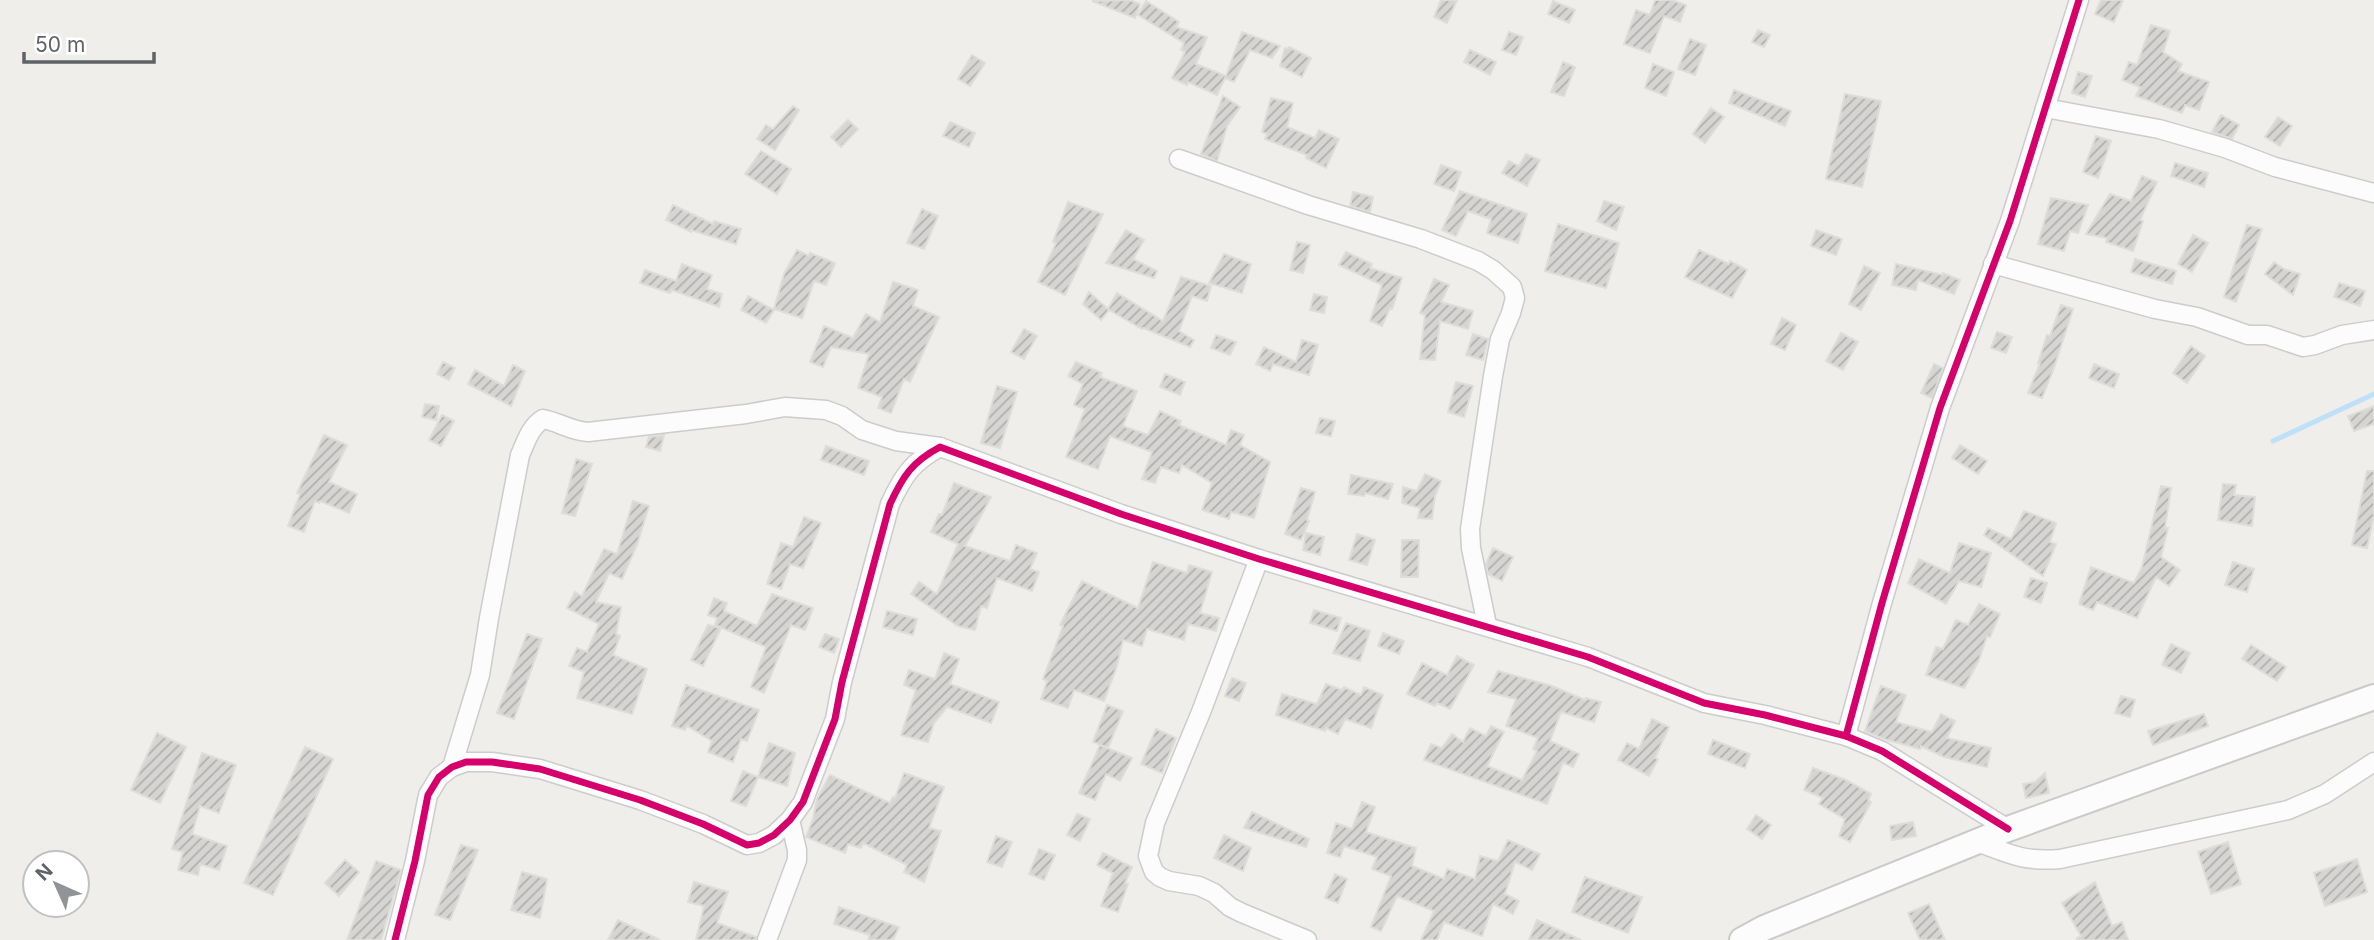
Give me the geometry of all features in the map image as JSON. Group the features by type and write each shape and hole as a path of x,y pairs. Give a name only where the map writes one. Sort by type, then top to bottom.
{"street":[{"path":"1846,736 1940,408 2010,221 2079,0"},
{"path":"2045,108 2159,129 2225,148 2275,167 2374,193"},
{"path":"1179,159 1478,261 1512,286 1515,298 1500,339 1470,529 1471,548 1487,625"},
{"path":"1993,264 2155,309 2197,317 2248,335 2267,335 2302,347 2342,335 2374,330"},
{"path":"452,767 480,675 520,455 537,423 543,419 550,420 588,432 785,407 826,410 842,416 862,430 896,441 940,447 1121,514 1259,559 1588,657 1704,703 1765,715 1846,736 1892,758 2008,829"},
{"path":"395,940 428,795 439,777 452,767 466,762 492,762 540,769 640,800 703,824 747,845 760,843 774,835 790,820 803,802 835,719 842,682 890,504 903,477 929,453 940,447"},
{"path":"1259,559 1201,712 1155,823 1148,856 1154,872 1160,877 1199,886 1214,893 1230,907 1307,940"},
{"path":"1742,940 1790,917 2008,829 2374,697"},
{"path":"1977,842 2022,859 2060,859 2288,810 2325,794 2374,762"},
{"path":"767,940 797,860 790,820"}],"building":[{"path":"1130,0 1140,4 1135,18 1092,1"},
{"path":"1441,0 1457,0 1447,23 1434,17"},
{"path":"1655,0 1672,0 1686,5 1680,22 1664,16 1650,53 1624,44 1636,10 1650,15"},
{"path":"2101,0 2123,0 2114,22 2095,14"},
{"path":"1146,1 1179,22 1176,27 1207,37 1196,64 1226,76 1242,32 1280,46 1272,58 1250,50 1234,82 1225,78 1217,95 1188,82 1187,85 1172,78 1185,52 1181,50 1184,43 1138,15"},
{"path":"1553,1 1575,10 1569,23 1548,14"},
{"path":"2151,25 2170,31 2163,52 2182,64 2178,71 2209,82 2199,110 2185,105 2182,113 2136,96 2140,87 2122,80 2129,62 2137,65"},
{"path":"1758,30 1770,35 1764,47 1752,42"},
{"path":"1509,32 1523,37 1516,55 1502,50"},
{"path":"1690,39 1706,45 1695,75 1678,69"},
{"path":"1289,47 1311,58 1302,77 1280,66 1285,48"},
{"path":"1470,50 1496,62 1490,75 1464,62"},
{"path":"972,55 985,63 970,86 958,79"},
{"path":"1563,62 1575,67 1564,96 1551,92"},
{"path":"1653,64 1674,72 1666,96 1645,88"},
{"path":"2078,72 2092,76 2085,97 2072,93"},
{"path":"1734,90 1791,111 1785,126 1729,103"},
{"path":"1845,94 1881,101 1862,187 1826,179"},
{"path":"1223,96 1240,107 1227,126 1217,161 1201,154"},
{"path":"1271,98 1293,103 1287,127 1315,138 1319,130 1339,139 1326,168 1306,158 1307,155 1265,139 1267,134 1262,132"},
{"path":"793,106 799,110 775,150 757,139 766,125 773,129"},
{"path":"1711,108 1724,117 1705,143 1693,134"},
{"path":"2221,115 2239,125 2232,139 2212,132"},
{"path":"2278,117 2292,126 2280,146 2265,137"},
{"path":"848,120 858,129 841,147 831,137"},
{"path":"950,122 975,133 969,147 943,136"},
{"path":"2096,136 2111,141 2098,178 2083,172"},
{"path":"761,151 791,169 777,194 745,174"},
{"path":"1526,154 1540,160 1527,186 1502,173 1509,161 1519,166"},
{"path":"2175,163 2208,173 2204,187 2171,176"},
{"path":"1441,165 1461,172 1454,191 1434,184"},
{"path":"2142,176 2157,182 2140,220 2143,221 2133,251 2106,242 2107,238 2086,234 2110,194 2131,201"},
{"path":"1460,191 1527,214 1518,243 1487,233 1491,219 1468,211 1456,236 1442,230"},
{"path":"1353,192 1373,197 1370,212 1350,206"},
{"path":"2051,198 2088,205 2078,233 2070,231 2064,251 2038,244"},
{"path":"1604,201 1624,207 1616,230 1597,221"},
{"path":"1068,202 1103,214 1065,295 1038,282 1056,243 1053,242"},
{"path":"673,205 713,224 714,221 741,229 736,244 691,232 666,220"},
{"path":"922,209 938,216 924,249 907,243"},
{"path":"1558,224 1619,243 1606,288 1545,271"},
{"path":"2247,225 2262,229 2236,302 2224,297"},
{"path":"1126,230 1144,240 1133,259 1157,271 1154,278 1106,263"},
{"path":"1816,230 1842,239 1836,255 1811,246"},
{"path":"2193,235 2208,243 2192,272 2178,264"},
{"path":"1297,242 1310,245 1303,273 1290,270"},
{"path":"797,250 835,263 826,285 814,281 802,318 774,309 784,274"},
{"path":"1699,250 1747,270 1732,298 1685,277"},
{"path":"1346,252 1372,264 1370,268 1402,278 1392,309 1390,308 1382,326 1370,321 1382,285 1339,265"},
{"path":"1224,254 1251,264 1242,293 1209,283"},
{"path":"2135,259 2176,271 2172,284 2131,272"},
{"path":"2274,262 2284,269 2300,274 2293,295 2265,274"},
{"path":"682,264 712,275 707,289 722,294 719,307 672,290 670,293 640,283 645,270 676,281"},
{"path":"1896,264 1943,273 1960,280 1954,294 1918,280 1916,290 1892,285"},
{"path":"1864,266 1880,273 1861,310 1849,304"},
{"path":"1181,277 1211,286 1207,301 1192,296 1179,331 1194,340 1190,347 1142,329 1109,310 1101,320 1083,304 1089,292 1108,309 1117,293 1163,321"},
{"path":"1434,279 1449,285 1441,302 1473,311 1468,329 1440,321 1435,360 1420,359 1425,315 1420,313"},
{"path":"893,282 918,290 913,306 939,317 910,382 904,379 891,413 878,408 882,397 858,388 869,354 831,347 823,367 810,362 824,326 853,338 866,314 880,322"},
{"path":"2339,283 2365,291 2360,306 2334,297"},
{"path":"1314,294 1327,297 1324,313 1310,310"},
{"path":"748,296 774,310 766,323 741,310"},
{"path":"2061,305 2073,309 2042,398 2028,393 2047,335 2050,336"},
{"path":"1782,318 1796,325 1785,350 1771,344"},
{"path":"1024,329 1037,336 1024,359 1011,352"},
{"path":"1997,332 2012,337 2006,353 1991,348"},
{"path":"1841,333 1858,342 1843,370 1826,361"},
{"path":"1473,334 1488,339 1483,360 1466,355"},
{"path":"1216,335 1236,342 1230,355 1211,348"},
{"path":"1302,340 1318,345 1309,375 1273,364 1270,371 1256,364 1264,347 1296,362"},
{"path":"2191,346 2205,356 2187,383 2173,373"},
{"path":"443,362 455,368 449,380 437,374"},
{"path":"1076,362 1102,373 1100,377 1137,391 1123,426 1148,435 1160,411 1181,421 1179,425 1226,445 1231,430 1244,435 1240,445 1270,462 1254,518 1231,512 1229,519 1202,510 1212,483 1182,465 1179,473 1161,467 1155,483 1142,479 1152,452 1110,436 1098,469 1066,457 1085,409 1074,405 1083,384 1068,376"},
{"path":"1934,364 1943,368 1932,398 1921,393"},
{"path":"2094,364 2119,374 2114,388 2089,378"},
{"path":"513,365 525,371 511,406 468,384 475,370 504,386"},
{"path":"1165,374 1185,382 1180,395 1160,387"},
{"path":"1456,382 1473,386 1464,417 1448,412"},
{"path":"997,386 1017,392 1000,448 981,443"},
{"path":"425,404 439,406 436,420 422,417"},
{"path":"2374,406 2374,424 2354,431 2348,416"},
{"path":"442,415 454,421 441,446 429,440"},
{"path":"1320,418 1335,421 1331,436 1316,433"},
{"path":"324,435 347,445 329,482 357,494 349,513 315,501 304,532 288,526 300,494 297,493"},
{"path":"664,435 660,451 646,447 649,437"},
{"path":"1960,445 1987,461 1978,474 1952,458"},
{"path":"826,446 869,461 864,475 821,460"},
{"path":"576,459 592,464 575,516 562,513"},
{"path":"2367,471 2374,471 2374,515 2367,548 2352,545"},
{"path":"1425,474 1441,481 1435,496 1432,519 1418,518 1420,508 1402,503 1403,487 1417,491"},
{"path":"1351,475 1393,484 1388,499 1365,493 1364,496 1348,494"},
{"path":"954,483 991,497 965,546 1010,561 1016,545 1037,553 1030,569 1039,572 1032,591 997,578 987,608 981,606 975,630 958,626 911,594 919,582 937,594 958,544 931,532 939,514 942,515"},
{"path":"2223,484 2236,485 2234,495 2255,497 2252,526 2218,520"},
{"path":"2161,486 2171,488 2165,528 2168,528 2161,557 2180,570 2169,586 2156,577 2137,618 2097,602 2093,610 2079,604 2091,567 2134,583 2142,567"},
{"path":"1301,488 1315,492 1307,520 1309,521 1301,540 1285,534"},
{"path":"633,501 649,506 637,545 622,579 609,573 596,602 621,607 616,634 620,636 613,655 647,669 632,714 577,698 584,672 569,666 577,648 587,652 599,624 567,608 575,592 582,596 604,549 617,554"},
{"path":"2024,511 2056,523 2050,542 2056,544 2043,576 1984,535 1988,528 2011,539"},
{"path":"804,517 821,523 803,568 790,564 781,589 767,584 781,543 793,547"},
{"path":"1306,533 1324,537 1320,555 1303,550"},
{"path":"1357,534 1375,540 1367,565 1349,560"},
{"path":"1402,540 1419,540 1418,577 1401,577"},
{"path":"1959,543 1991,553 1981,587 1959,581 1946,604 1908,583 1919,559 1950,573"},
{"path":"1493,548 1513,557 1502,581 1488,574 1486,564"},
{"path":"1153,562 1187,573 1189,565 1212,572 1200,613 1219,618 1216,631 1188,624 1184,640 1147,629 1142,646 1123,640 1104,701 1074,690 1068,708 1041,699 1047,681 1043,679 1063,626 1060,625 1082,581 1138,608"},
{"path":"2233,562 2254,569 2247,592 2225,585"},
{"path":"2031,578 2047,583 2041,603 2024,597"},
{"path":"772,594 813,608 805,630 791,625 764,693 751,687 766,647 715,625 717,618 708,615 714,598 727,603 724,611 757,626"},
{"path":"1979,604 2000,614 1964,688 1926,675 1936,647 1943,649 1956,620 1968,625"},
{"path":"1314,610 1341,618 1337,631 1310,623"},
{"path":"887,611 917,619 913,635 883,627"},
{"path":"1346,623 1370,631 1360,661 1333,653"},
{"path":"708,625 721,628 703,666 691,660"},
{"path":"1383,633 1404,641 1399,654 1378,646"},
{"path":"527,634 542,639 514,719 497,713"},
{"path":"825,634 839,639 834,653 819,647"},
{"path":"2171,644 2190,653 2181,673 2162,665"},
{"path":"2251,645 2286,667 2277,681 2242,659"},
{"path":"944,653 959,659 950,684 999,702 991,723 947,707 934,723 928,742 901,735 916,690 904,685 909,670 935,679"},
{"path":"1457,656 1474,665 1450,709 1437,703 1435,706 1407,694 1422,663 1447,675"},
{"path":"1498,671 1552,686 1585,700 1586,698 1601,702 1594,722 1561,712 1550,741 1579,754 1573,767 1563,763 1547,804 1424,760 1431,744 1442,748 1452,734 1463,742 1470,728 1486,736 1491,726 1504,732 1487,766 1522,780 1537,751 1533,749 1538,738 1506,726 1516,699 1488,692"},
{"path":"1232,678 1246,683 1239,701 1225,696"},
{"path":"1326,684 1342,690 1344,687 1361,695 1364,687 1383,695 1371,728 1345,719 1338,734 1326,728 1325,731 1276,715 1282,694 1317,704"},
{"path":"686,685 759,710 747,741 741,739 733,762 708,752 712,741 687,726 685,730 672,726"},
{"path":"1881,686 1906,695 1896,722 1932,732 1941,714 1955,721 1947,738 1991,748 1987,767 1944,757 1921,746 1920,749 1865,731"},
{"path":"2121,696 2135,700 2130,717 2115,713"},
{"path":"1107,705 1123,711 1108,748 1093,742"},
{"path":"2204,714 2208,726 2153,745 2148,731"},
{"path":"1652,719 1669,727 1649,776 1618,760 1627,743 1639,749"},
{"path":"1156,729 1176,738 1162,773 1141,764"},
{"path":"157,733 186,747 160,803 131,790"},
{"path":"1713,740 1750,754 1745,768 1708,754"},
{"path":"769,743 795,753 787,786 758,777"},
{"path":"1100,745 1132,758 1120,781 1106,774 1095,800 1079,793"},
{"path":"305,747 333,759 273,895 244,883"},
{"path":"202,753 236,765 219,813 200,806 192,834 227,846 219,870 200,864 198,875 178,870 183,852 172,849"},
{"path":"1813,768 1846,780 1871,794 1868,800 1871,802 1850,842 1839,836 1845,819 1819,804 1823,798 1804,790"},
{"path":"743,771 758,777 746,806 731,801"},
{"path":"904,773 944,787 929,828 941,831 924,882 904,872 907,865 863,843 861,848 848,844 845,853 806,837 817,799 830,775 890,803 893,797 895,798"},
{"path":"2045,773 2049,793 2026,798 2023,784 2035,782"},
{"path":"1362,802 1375,807 1366,832 1416,848 1412,866 1444,879 1447,869 1475,879 1480,856 1498,861 1508,840 1540,854 1532,870 1515,862 1505,894 1519,901 1513,914 1493,904 1482,936 1444,922 1437,940 1421,940 1434,911 1397,896 1381,931 1371,927 1391,876 1372,869 1377,857 1344,846 1340,857 1327,853 1336,823 1352,829"},
{"path":"1252,812 1309,839 1306,847 1244,828"},
{"path":"1077,814 1090,819 1080,841 1067,835"},
{"path":"1756,815 1771,825 1762,839 1747,829"},
{"path":"1913,822 1916,836 1892,840 1890,826"},
{"path":"1224,835 1251,848 1243,871 1214,858"},
{"path":"996,836 1012,842 1002,867 987,862"},
{"path":"2228,842 2241,884 2211,894 2198,852"},
{"path":"461,845 478,850 450,920 435,915"},
{"path":"1039,849 1055,855 1044,880 1029,874"},
{"path":"1103,853 1132,867 1118,912 1101,906 1113,873 1097,865"},
{"path":"2357,859 2367,892 2325,906 2314,873"},
{"path":"345,860 359,872 339,896 325,883"},
{"path":"376,861 401,870 381,940 347,940"},
{"path":"522,872 547,879 540,918 511,910"},
{"path":"1335,874 1347,879 1338,903 1325,898"},
{"path":"1585,877 1642,897 1628,933 1572,912"},
{"path":"694,882 728,892 717,923 756,937 756,940 696,940 704,906 688,902"},
{"path":"2095,882 2112,926 2122,922 2128,940 2077,940 2081,936 2062,903"},
{"path":"1929,904 1945,940 1920,940 1908,913"},
{"path":"839,907 899,927 893,940 868,940 870,935 834,924"},
{"path":"618,920 660,940 608,940"},
{"path":"1537,920 1581,940 1529,940"}],"waterway":[{"path":"2273,441 2374,394"}],"cycle path":[{"path":"1846,736 1940,408 2010,221 2079,0"},
{"path":"395,940 428,795 439,777 452,767 466,762 492,762 540,769 640,800 703,824 747,845 759,843 774,835 790,820 803,802 835,719 842,682 890,504 909,471 922,458 940,447 1121,514 1259,559 1588,657 1704,703 1765,715 1846,736 1882,751 2008,829"}]}
